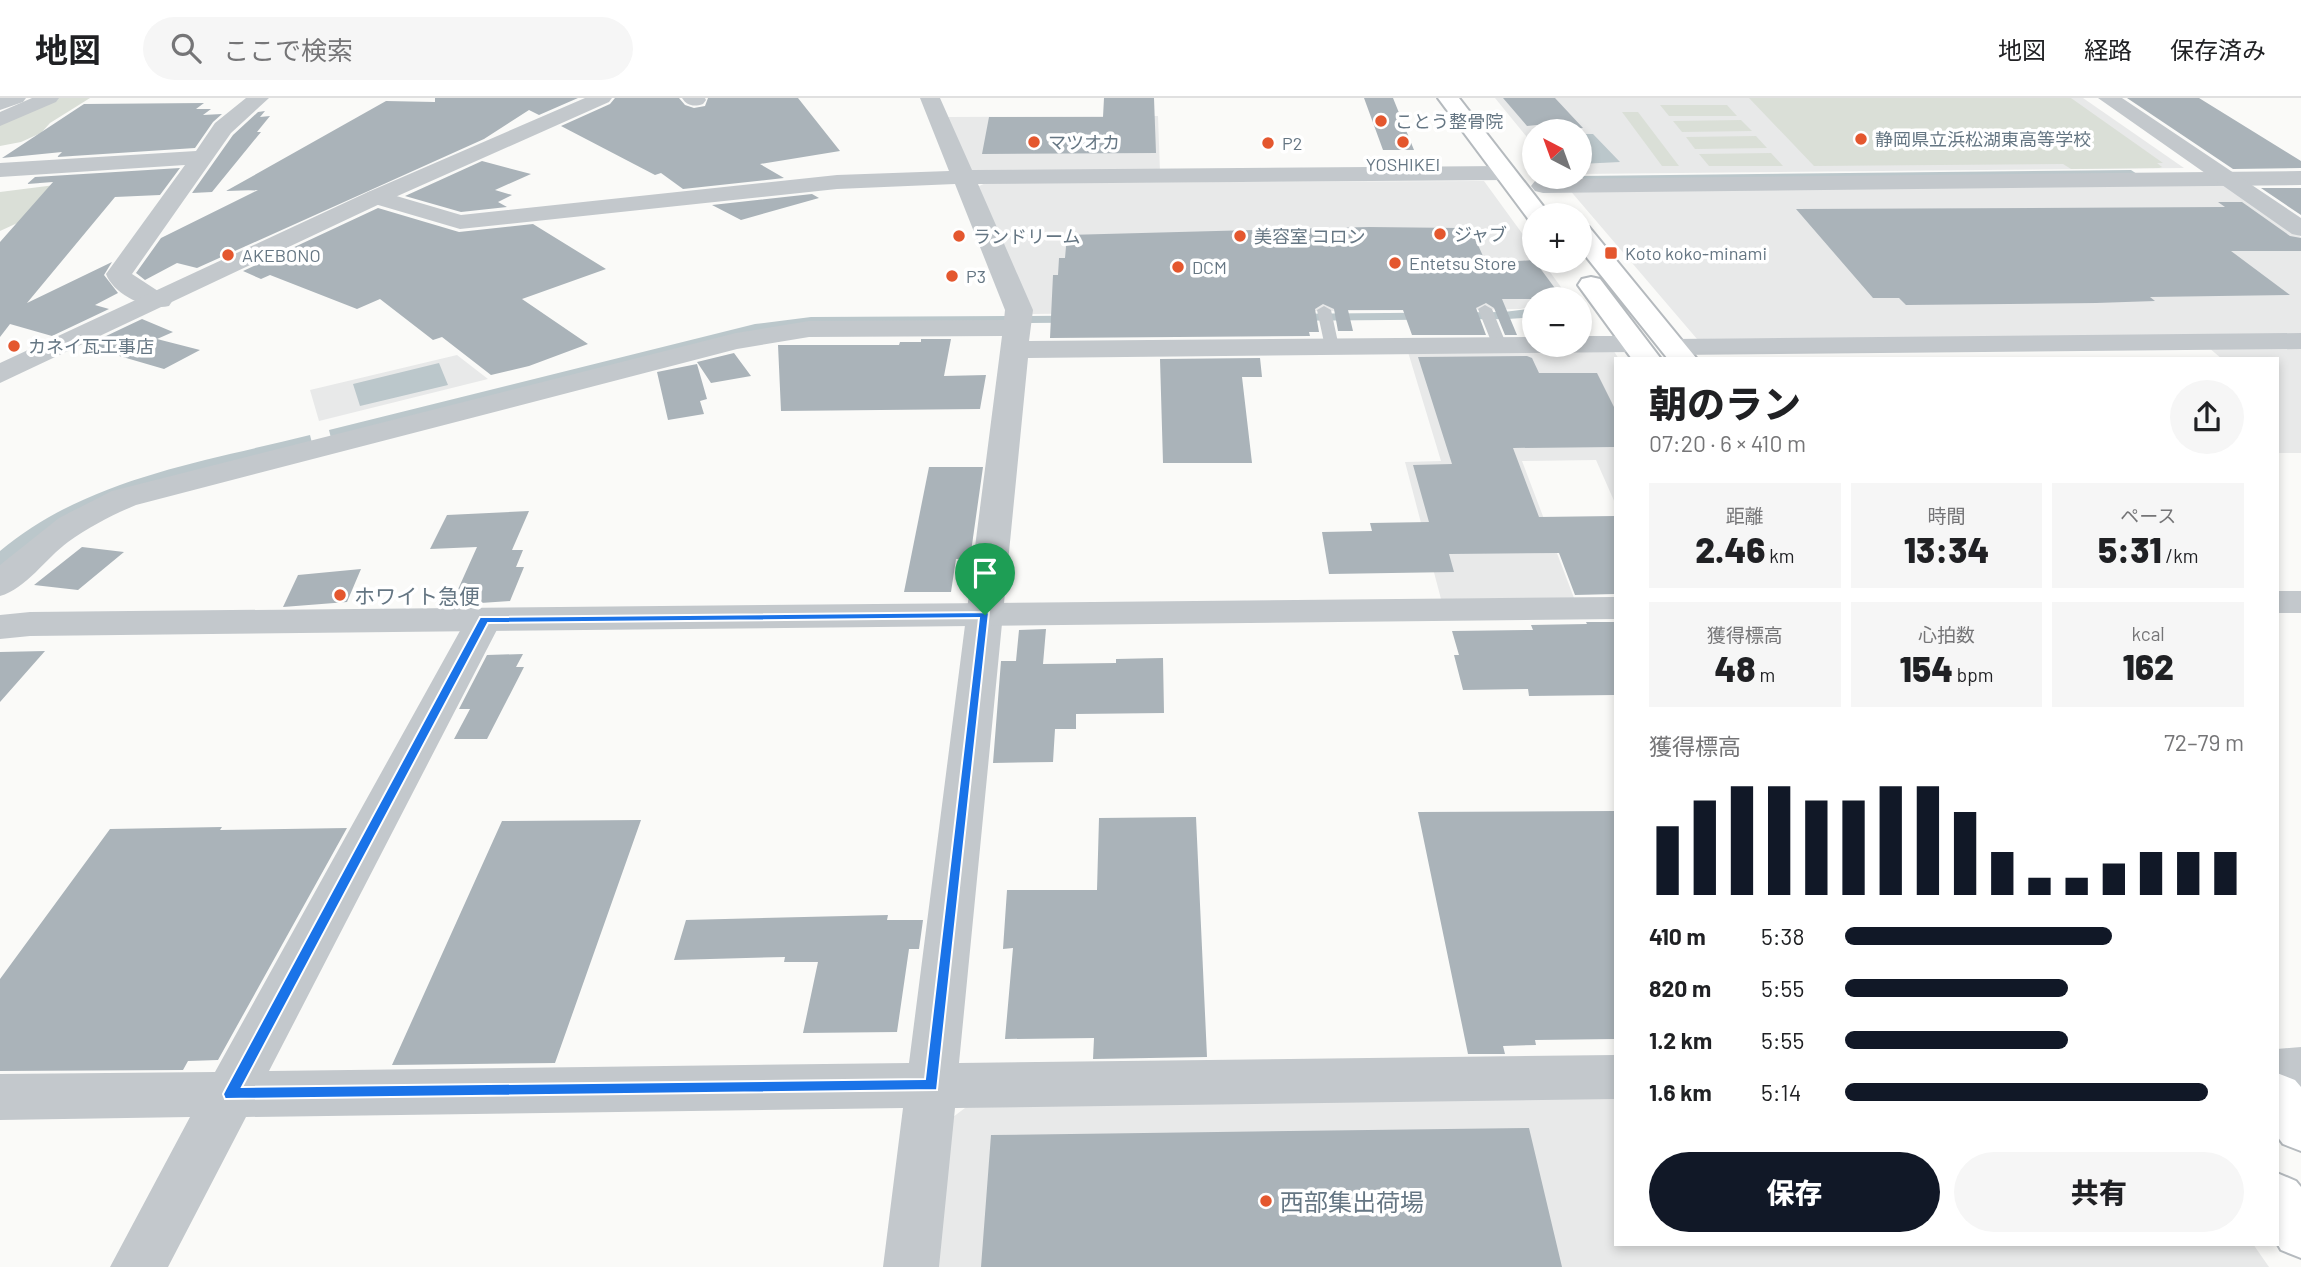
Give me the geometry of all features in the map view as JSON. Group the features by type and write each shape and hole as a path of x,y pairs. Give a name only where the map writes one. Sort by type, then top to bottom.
{"main road":[{"path":"1448,98 1505,173 1540,203"},
{"path":"1474,98 1522,159"},
{"path":"1592,247 1678,353"},
{"path":"1581,273 1641,351"},
{"path":"2279,1099 2301,1127"},
{"path":"2279,1202 2301,1231"}],"street":[{"path":"0,104 16,98"},
{"path":"0,120 49,98"},
{"path":"160,300 149,297 121,279 119,274 229,120 259,98"},
{"path":"0,374 376,197 602,98"},
{"path":"911,1267 1017,329 964,177 930,98"},
{"path":"2108,98 2301,229"},
{"path":"0,170 202,157"},
{"path":"376,197 460,222 822,183 964,177 1505,173"},
{"path":"1592,179 2301,178"},
{"path":"0,585 45,540 95,510 155,489 323,446 318,426 752,318 839,310 1017,329 1490,322 1641,351"},
{"path":"1678,353 2301,341"},
{"path":"2279,602 2301,602"},
{"path":"0,627 30,624 1614,608"},
{"path":"138,1267 484,620"},
{"path":"2279,1071 2301,1069"},
{"path":"0,1097 1614,1077"}],"shaded area":[{"path":"58,98 90,98 50,123 41,133 21,142 0,146 0,125"},
{"name":"静岡県立浜松湖東高等学校","path":"1495,98 2083,98 2184,168 1592,174 1592,119 1522,119 1522,131"},
{"path":"1749,98 2071,98 2163,163 2157,163 2162,167 2159,168 2071,169 2063,164 1814,166"},
{"path":"1660,105 1727,105 1737,116 1669,116"},
{"path":"1622,112 1638,112 1679,166 1662,166"},
{"path":"1158,116 1160,172 970,171 946,117"},
{"path":"1741,120 1752,131 1682,132 1673,121"},
{"path":"1592,134 1593,134 1620,162 1592,163"},
{"path":"1756,136 1767,148 1695,149 1686,137"},
{"path":"1771,153 1783,166 1709,166 1699,154"},
{"path":"2131,170 2137,174 1592,180 1592,176"},
{"path":"1484,181 1522,233 1522,273 1551,273 1561,287 1522,287 1520,309 1031,314 977,187 986,183"},
{"path":"2222,183 2301,237 2301,335 1697,339 1592,216 1592,203 1581,203 1569,189"},
{"path":"63,184 24,220 0,231 0,192"},
{"path":"1522,310 1522,318 1029,323 1030,316"},
{"path":"1007,316 1006,323 835,323 331,438 329,430 755,324 811,317"},
{"path":"2208,347 2301,347 2301,453 2279,453 2279,357 2220,357"},
{"path":"1592,350 1613,350 1618,357 1614,357 1614,501 1596,460 1522,461 1574,598 1441,599 1405,462 1441,461 1408,352 1522,351 1522,357 1592,357"},
{"path":"457,355 488,379 319,421 310,390"},
{"path":"439,363 448,385 360,406 353,384"},
{"path":"310,435 312,443 153,483 0,567 0,551 34,526 108,489 188,464"},
{"name":"西部集出荷場","path":"1614,1096 1614,1246 2254,1246 2269,1267 934,1267 949,1120 969,1105"}],"building":[{"path":"435,98 578,98 539,115 529,110 484,139 197,268 177,263 145,280 136,273 161,238 258,190 226,191 386,101 435,102"},
{"path":"615,98 679,98 685,105 694,108 705,106 708,98 798,98 840,151 760,164 784,178 683,189 661,173 655,175 561,126 610,104"},
{"path":"1104,98 1154,98 1156,153 982,154 989,117 1103,117"},
{"path":"1364,98 1393,98 1414,150 1383,150"},
{"path":"1503,98 1555,98 1575,119 1522,119"},
{"path":"2127,98 2199,98 2301,161 2301,168 2233,169"},
{"path":"204,103 196,109 211,109 203,115 222,114 195,148 57,157 62,152 2,158 84,104"},
{"path":"265,111 260,117 270,116 257,132 261,132 212,192 192,193 233,135 258,112"},
{"path":"482,161 531,174 495,190 512,195 498,202 507,207 461,212 405,196"},
{"path":"180,168 160,195 115,197 27,303 112,262 104,275 118,293 95,305 109,309 52,336 10,324 0,337 0,242 53,182 27,184 35,177"},
{"path":"2261,188 2301,188 2301,215"},
{"path":"812,194 819,198 741,220 712,205"},
{"path":"2218,202 2242,202 2290,236 2301,238 2301,251 2231,251 2290,295 2150,297 2155,301 2096,303 1906,305 1899,298 1873,298 1796,209 2225,207"},
{"path":"378,208 459,232 533,224 606,269 522,299 588,344 529,366 491,375 442,337 433,340 380,299 357,309 270,275 261,279 243,271"},
{"path":"1369,227 1459,228 1464,238 1475,238 1486,263 1522,261 1522,273 1544,273 1554,287 1522,287 1522,299 1502,299 1517,335 1505,335 1494,308 1486,303 1476,308 1486,335 1412,335 1403,310 1348,310 1353,331 1338,331 1334,309 1323,304 1315,309 1319,332 1309,332 1310,336 1050,338 1053,275 1058,275 1059,258 1065,258 1067,235"},
{"path":"142,319 173,332 157,339 200,350 164,369 85,346"},
{"path":"921,339 951,339 944,376 986,375 980,409 781,411 778,345 899,345 900,342 921,342"},
{"path":"734,353 751,376 711,383 697,362"},
{"path":"1522,356 1532,358 1539,373 1597,373 1614,407 1614,447 1513,448 1539,517 1614,516 1614,594 1575,595 1559,553 1449,554 1454,572 1329,574 1322,532 1372,531 1370,523 1429,522 1413,465 1452,464 1418,357"},
{"path":"1260,358 1262,377 1242,377 1252,463 1163,463 1160,359"},
{"path":"697,364 707,399 700,401 704,414 668,420 657,372"},
{"path":"929,467 983,467 970,559 956,559 951,592 904,592"},
{"path":"529,511 512,550 523,550 516,567 524,567 510,601 451,605 477,547 430,549 447,515"},
{"path":"82,547 124,552 78,590 34,585"},
{"path":"361,569 347,602 283,607 298,575"},
{"path":"1586,622 1614,622 1614,695 1529,696 1528,689 1463,690 1454,655 1459,655 1452,631 1533,630 1531,625 1587,624"},
{"path":"1046,629 1043,664 1116,663 1116,659 1163,658 1164,713 1076,714 1076,729 1055,729 1053,762 993,763 1001,661 1016,661 1019,630"},
{"path":"45,651 0,702 0,652"},
{"path":"523,654 516,667 524,667 487,739 454,739 470,709 459,709 487,655"},
{"path":"1614,811 1614,1039 1535,1040 1536,1045 1503,1046 1505,1054 1468,1054 1418,812"},
{"path":"1196,817 1207,1057 1093,1059 1094,1038 1005,1039 1013,948 1003,949 1007,890 1097,890 1099,818"},
{"path":"641,820 555,1063 392,1065 502,821"},
{"path":"222,827 220,830 347,828 218,1060 188,1061 183,1070 0,1071 0,979 110,829"},
{"path":"888,915 887,920 923,920 919,949 909,949 897,1032 803,1033 818,962 784,962 785,957 674,960 686,920"},
{"name":"西部集出荷場","path":"1529,1128 1562,1267 981,1267 991,1135"}],"place":[{"name":"ことう整骨院","path":"1381,121"},
{"name":"静岡県立浜松湖東高等学校","path":"1861,139"},
{"name":"マツオカ","path":"1034,142"},
{"name":"YOSHIKEI","path":"1403,142"},
{"name":"P2","path":"1268,143"},
{"name":"ジャブ","path":"1440,234"},
{"name":"ランドリーム","path":"959,236"},
{"name":"美容室 コロン","path":"1240,236"},
{"name":"Koto koko-minami","path":"1611,253"},
{"name":"AKEBONO","path":"228,255"},
{"name":"Entetsu Store","path":"1395,263"},
{"name":"DCM","path":"1178,267"},
{"name":"P3","path":"952,276"},
{"name":"カネイ瓦工事店","path":"14,346"},
{"name":"ホワイト急便","path":"340,595"},
{"name":"西部集出荷場","path":"1266,1201"}],"route":[{"path":"985,615 932,1085 231,1094 484,620 985,615"}]}
